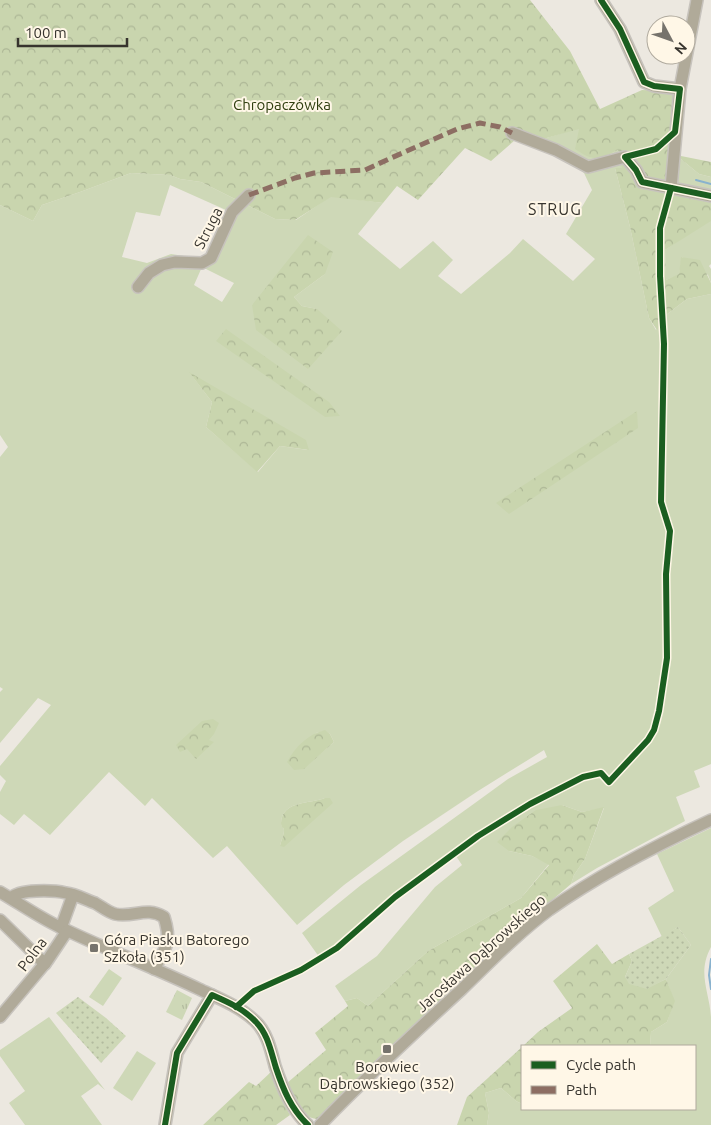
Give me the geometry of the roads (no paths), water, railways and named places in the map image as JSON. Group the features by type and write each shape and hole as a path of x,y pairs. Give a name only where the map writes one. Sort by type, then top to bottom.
{"street":[{"path":"601,0 620,29 644,82 654,86 680,89"},
{"path":"671,188 680,89 697,0"},
{"path":"512,133 556,150 588,167 625,157 636,170 642,182 711,196"},
{"name":"Struga","path":"138,287 149,273 162,265 175,262 202,263 212,258 232,212 249,195"},
{"name":"Jarosława Dąbrowskiego","path":"320,1125 393,1053 519,935 547,912 636,856 711,820"},
{"path":"0,892 64,929 236,1007 259,1026 270,1047 287,1096 295,1111 308,1125"},
{"path":"11,898 15,894 32,892 66,892 97,904 111,913 131,914 145,911 157,913 164,917 167,928 167,946 154,969"},
{"name":"Polna","path":"0,1018 45,964 64,929 73,894"},
{"path":"0,920 45,964"},
{"path":"165,1125 177,1053 212,995"}],"waterway":[{"path":"696,180 711,184"},
{"path":"711,959 709,975 711,989"}],"place":[{"name":"Góra Piasku Batorego Szkoła (351)","path":"94,948"},
{"name":"Borowiec Dąbrowskiego (352)","path":"387,1049"}],"district":[{"name":"STRUG","path":"555,209"}],"park label":[{"name":"Chropaczówka","path":"282,104"}]}
